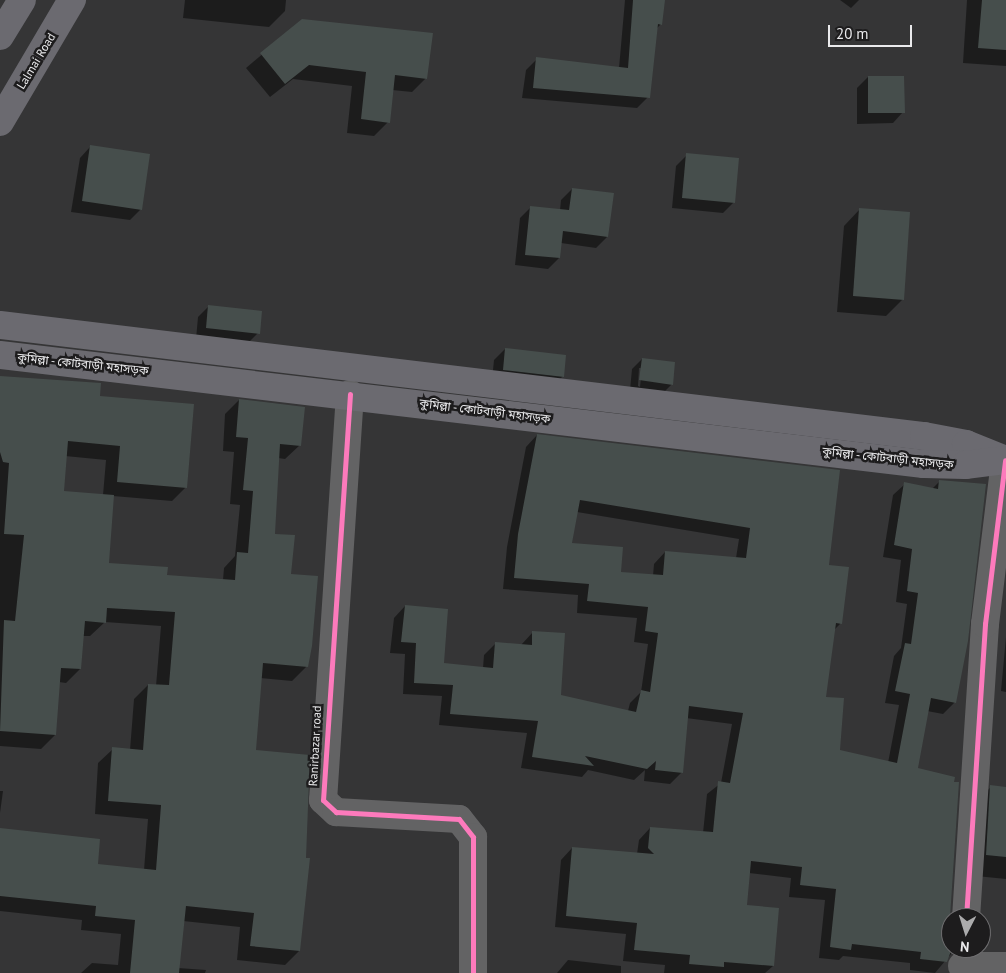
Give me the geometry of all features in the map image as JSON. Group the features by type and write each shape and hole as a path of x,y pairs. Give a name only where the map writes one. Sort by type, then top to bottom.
{"main road":[{"path":"0,36 22,0"},
{"name":"Lalmai Road","path":"0,122 72,0"},
{"name":"কুমিল্লা - কোটবাড়ী মহাসড়ক","path":"0,325 924,436 966,444 1006,460"},
{"name":"কুমিল্লা - কোটবাড়ী মহাসড়ক","path":"0,355 350,394 924,464 965,466 1006,460"},
{"path":"405,402 409,373"}],"street":[{"name":"Ranirbazar road","path":"350,394 322,772 323,800 336,812 459,819 473,837 473,973"},
{"path":"967,908 984,624 1006,460"},
{"path":"962,962 1006,966"}],"building":[{"path":"633,0 665,0 662,25 658,24 650,98 533,88 536,57 628,68"},
{"path":"982,0 1006,0 1006,50 978,48"},
{"path":"302,19 433,33 427,79 395,75 390,123 361,119 366,72 309,65 285,84 260,53"},
{"path":"868,76 904,76 905,113 868,113"},
{"path":"90,145 150,154 142,210 82,201"},
{"path":"686,153 739,158 735,203 682,198"},
{"path":"572,188 614,193 608,237 563,231 560,258 525,255 530,206 569,210"},
{"path":"859,208 910,212 904,300 853,296"},
{"path":"208,305 262,311 260,334 206,328"},
{"path":"505,348 566,355 564,377 503,370"},
{"path":"642,358 675,362 673,385 639,380"},
{"path":"0,376 101,383 100,396 194,404 187,488 117,482 120,446 68,441 64,491 114,495 109,563 168,567 167,575 235,580 237,552 248,553 253,491 243,490 248,438 236,437 239,399 305,407 301,446 280,444 275,534 295,535 291,574 318,576 312,646 308,667 263,663 256,750 310,755 306,858 310,858 300,951 250,946 254,913 186,906 179,973 130,973 135,920 95,916 96,906 0,896 0,828 100,839 98,864 156,870 161,805 108,801 112,747 143,750 148,684 169,685 175,612 107,608 106,623 85,621 81,669 61,668 56,735 0,731 4,620 15,621 24,535 4,534 9,463 3,462 0,452"},
{"path":"537,434 840,470 829,565 849,567 842,624 836,623 826,697 844,698 840,750 897,763 910,694 895,691 905,643 911,644 918,593 907,591 912,549 894,545 904,482 938,489 939,480 986,484 968,641 956,703 931,698 918,768 955,777 954,782 959,782 951,908 941,908 941,958 948,958 947,962 920,959 921,952 852,944 851,950 830,947 836,889 800,885 802,867 751,861 747,905 779,908 774,966 724,962 724,967 689,964 690,955 634,950 637,923 566,916 572,847 654,854 648,848 650,827 713,832 718,781 730,783 743,713 689,706 683,773 655,770 656,761 647,769 585,756 594,766 532,757 538,721 450,714 453,685 414,683 416,643 401,642 405,605 448,609 444,663 493,668 495,642 532,645 532,631 565,633 561,695 636,712 641,690 650,692 658,633 645,631 648,607 587,601 589,584 514,578 518,534","holes":["580,500 750,528 746,558 665,551 663,575 621,572 623,547 572,543"]},
{"path":"990,785 1006,787 1006,857 986,855"}],"cycle path":[{"path":"350,394 323,800 336,812 459,819 473,837 473,973"},
{"path":"967,908 985,624 1005,460"}]}
